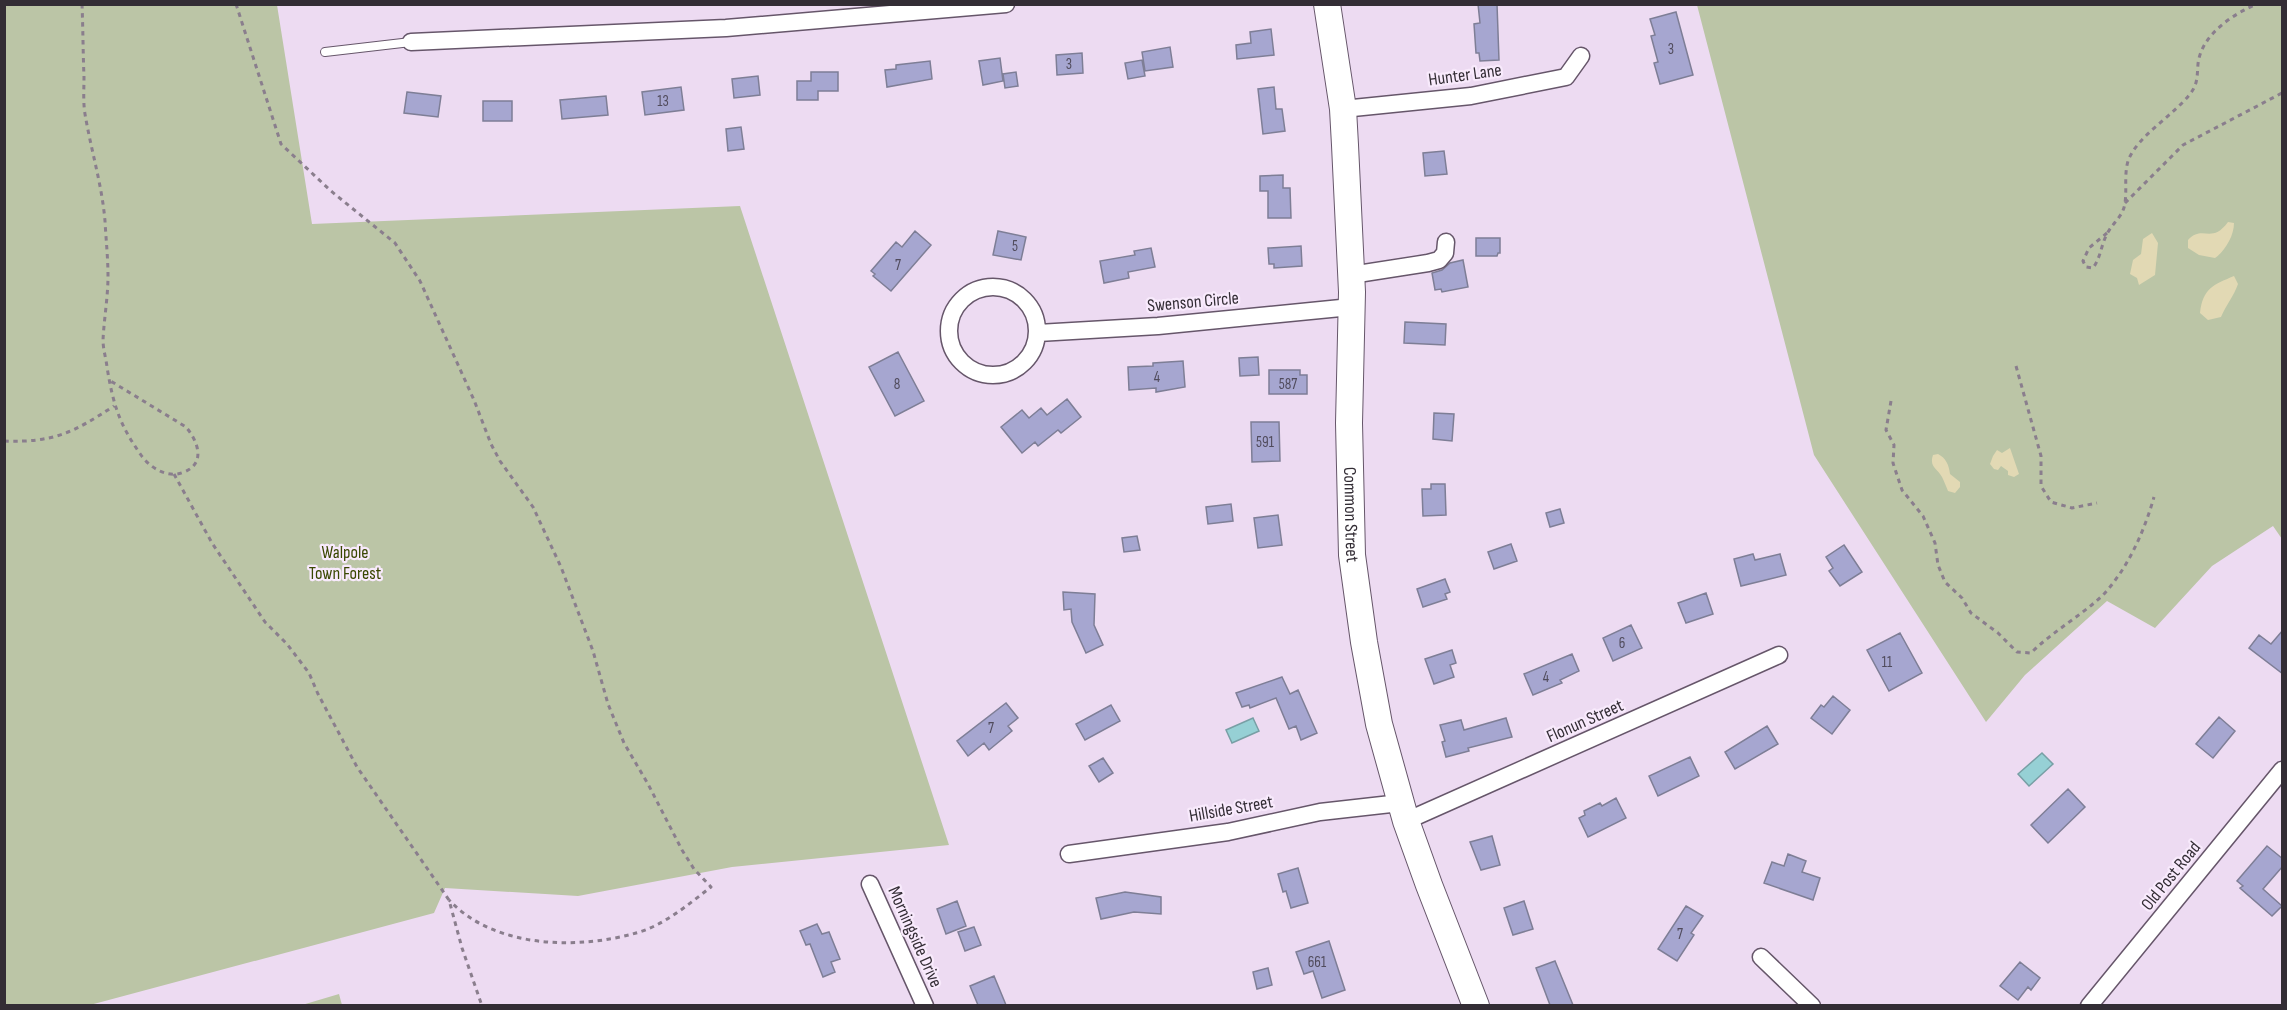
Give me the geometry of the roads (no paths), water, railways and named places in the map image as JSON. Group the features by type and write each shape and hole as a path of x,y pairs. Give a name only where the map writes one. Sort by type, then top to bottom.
{"main road":[{"name":"Common Street","path":"1327,4 1343,109 1351,275 1349,423 1352,555 1371,682 1389,765 1423,871 1476,1005"}],"street":[{"path":"411,42 726,28 1006,4"},
{"name":"Hunter Lane","path":"1343,109 1471,96 1566,77 1581,56"},
{"path":"1351,275 1439,260 1445,253 1446,242"},
{"path":"988,287 999,287 1019,295 1033,312 1038,333 1033,353 1026,362 1009,373 998,376 978,373 968,368 954,352 949,331 954,311 960,302 968,295 988,287"},
{"name":"Swenson Circle","path":"1038,333 1158,326 1351,307"},
{"name":"Flonun Street","path":"1403,812 1779,655"},
{"name":"Old Post Road","path":"2089,1005 2283,770"},
{"name":"Hillside Street","path":"1069,854 1228,832 1320,812 1403,812"},
{"name":"Morningside Drive","path":"870,884 925,1005"},
{"path":"1761,957 1812,1005"}],"lane":[{"path":"325,52 411,42"}],"park label":[{"name":"Walpole Town Forest","path":"345,562"}]}
